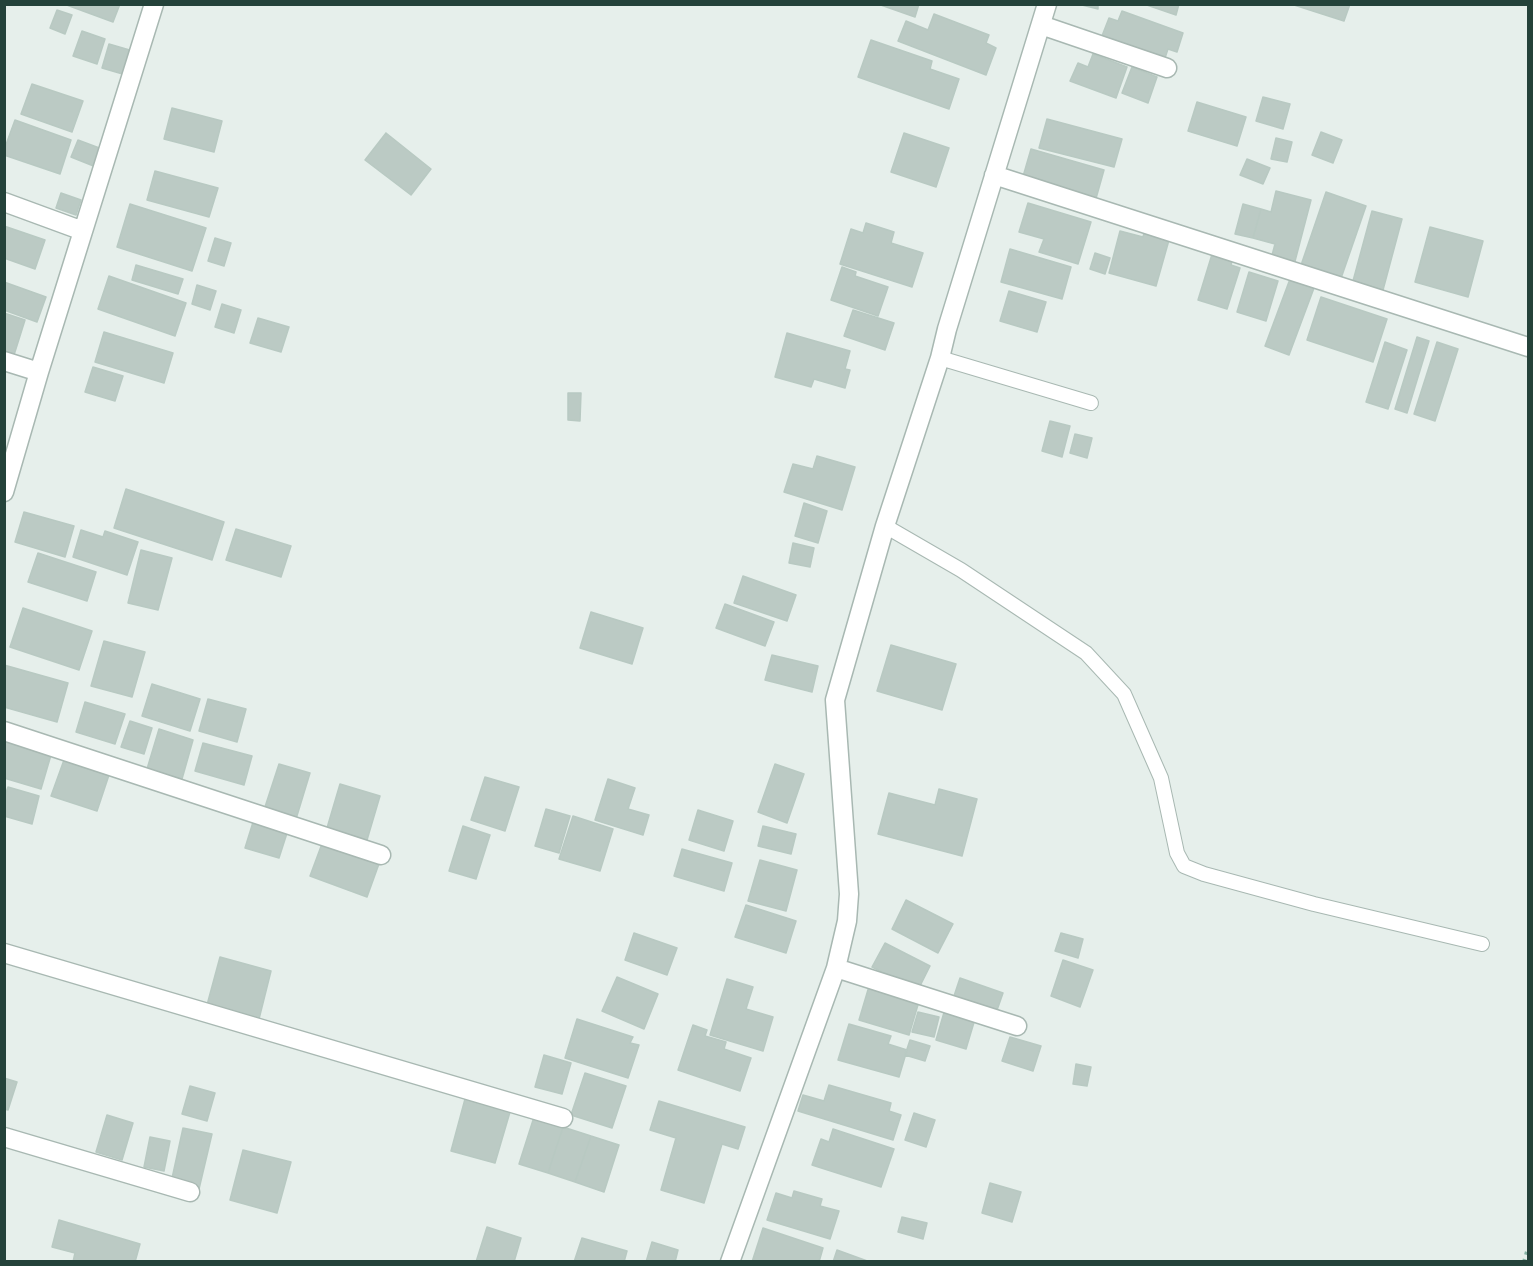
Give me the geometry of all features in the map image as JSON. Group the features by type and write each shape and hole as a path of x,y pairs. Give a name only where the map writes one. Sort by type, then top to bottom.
{"street":[{"path":"4,492 39,372 154,4"},
{"path":"730,1262 836,968 847,921 849,894 835,700 885,526 940,358 1047,4"},
{"path":"1041,25 1167,68"},
{"path":"994,175 1528,346"},
{"path":"4,202 83,231"},
{"path":"4,361 39,372"},
{"path":"4,731 381,855"},
{"path":"4,953 563,1118"},
{"path":"836,968 1017,1026"},
{"path":"4,1137 190,1192"}],"lane":[{"path":"940,358 1091,403"},
{"path":"885,526 961,570 1086,653 1124,694 1161,778 1178,854 1184,866 1204,874 1314,904 1482,944"}],"path":[{"path":"1524,1262 1528,1248"}],"building":[{"path":"64,4 120,4 113,22"},
{"path":"878,4 919,4 915,17"},
{"path":"1078,4 1098,4 1098,9"},
{"path":"1144,4 1179,4 1176,15"},
{"path":"1291,4 1350,4 1344,21"},
{"path":"57,10 72,15 65,34 50,28"},
{"path":"1122,11 1183,33 1177,52 1168,49 1163,64 1100,41 1109,18 1118,21"},
{"path":"934,14 989,35 986,43 996,48 986,75 898,41 906,21 928,30"},
{"path":"82,31 105,39 97,64 73,56"},
{"path":"871,40 932,61 930,69 959,79 949,109 858,77"},
{"path":"109,44 133,51 126,75 102,68"},
{"path":"1093,54 1127,67 1116,98 1070,81 1078,63 1088,67"},
{"path":"1132,67 1157,77 1148,103 1122,93"},
{"path":"32,84 83,101 72,132 21,114"},
{"path":"1263,97 1290,104 1283,129 1256,121"},
{"path":"1197,102 1246,117 1237,146 1188,131"},
{"path":"172,108 222,121 214,152 164,139"},
{"path":"1047,119 1122,139 1114,167 1039,148"},
{"path":"15,120 71,140 60,174 4,155"},
{"path":"1321,132 1342,140 1333,163 1312,155"},
{"path":"386,133 431,169 411,195 365,160"},
{"path":"904,133 949,148 936,187 891,172"},
{"path":"1276,138 1292,142 1287,162 1271,159"},
{"path":"78,140 102,149 96,167 71,157"},
{"path":"1031,149 1104,170 1095,202 1022,180"},
{"path":"1247,159 1270,168 1263,184 1240,175"},
{"path":"155,171 218,188 209,217 147,200"},
{"path":"1276,191 1311,200 1294,265 1271,259 1275,244 1253,238 1261,209 1271,212"},
{"path":"1326,192 1366,206 1338,287 1298,274"},
{"path":"61,193 81,200 76,215 56,208"},
{"path":"1028,203 1091,222 1078,264 1039,252 1044,239 1019,232"},
{"path":"130,204 206,228 192,271 117,247"},
{"path":"1243,204 1261,209 1253,238 1235,234"},
{"path":"1372,211 1402,219 1383,290 1353,281"},
{"path":"866,223 894,232 891,243 923,253 912,287 840,264 851,229 863,233"},
{"path":"4,226 45,240 35,269 4,258"},
{"path":"1430,227 1483,241 1468,297 1415,282"},
{"path":"1120,231 1143,237 1144,233 1169,240 1156,286 1109,273"},
{"path":"215,238 231,243 224,266 208,261"},
{"path":"1010,249 1071,267 1062,299 1001,282"},
{"path":"1213,251 1233,257 1231,265 1240,268 1227,309 1198,300"},
{"path":"1095,253 1110,258 1105,274 1090,269"},
{"path":"136,265 183,279 178,294 132,280"},
{"path":"842,267 856,272 855,276 888,287 878,316 831,300"},
{"path":"1249,272 1278,281 1266,321 1237,312"},
{"path":"109,276 186,303 175,336 98,309"},
{"path":"1290,279 1314,288 1289,355 1265,346"},
{"path":"4,282 46,297 37,322 4,310"},
{"path":"197,285 216,291 210,310 192,304"},
{"path":"1009,291 1046,302 1037,332 1000,321"},
{"path":"1321,297 1387,319 1373,362 1307,340"},
{"path":"222,304 241,310 234,333 215,327"},
{"path":"853,310 894,323 885,350 844,336"},
{"path":"4,313 25,320 14,355 4,352"},
{"path":"258,318 289,327 281,352 250,343"},
{"path":"104,332 173,353 164,383 95,362"},
{"path":"787,333 850,351 845,369 850,370 845,388 814,379 811,387 775,377"},
{"path":"1417,337 1429,341 1407,413 1395,409"},
{"path":"1385,342 1407,350 1388,409 1366,402"},
{"path":"1437,342 1458,349 1435,421 1414,414"},
{"path":"93,367 123,376 115,401 85,392"},
{"path":"568,393 581,393 580,421 568,420"},
{"path":"1050,421 1070,426 1062,457 1042,451"},
{"path":"1075,434 1092,438 1087,458 1070,453"},
{"path":"817,456 855,467 842,510 784,492 793,464 813,469"},
{"path":"126,489 224,522 212,560 114,528"},
{"path":"804,503 827,511 818,543 795,536"},
{"path":"24,512 74,526 65,557 15,542"},
{"path":"236,529 291,546 281,577 226,560"},
{"path":"81,530 103,537 105,531 138,542 127,575 73,557"},
{"path":"793,543 814,548 810,567 789,563"},
{"path":"141,550 172,558 158,610 128,603"},
{"path":"38,553 96,572 87,601 28,582"},
{"path":"743,576 796,595 787,621 734,603"},
{"path":"725,604 774,622 765,646 716,628"},
{"path":"23,608 92,631 79,670 10,647"},
{"path":"591,612 643,628 632,664 580,648"},
{"path":"104,641 145,652 132,697 91,686"},
{"path":"891,645 956,664 942,710 877,691"},
{"path":"772,655 818,666 812,692 765,680"},
{"path":"4,665 68,683 57,722 4,707"},
{"path":"152,684 200,699 190,731 142,716"},
{"path":"208,699 246,709 237,742 199,731"},
{"path":"85,702 125,714 115,744 76,732"},
{"path":"130,721 152,728 144,754 121,747"},
{"path":"159,729 193,740 182,779 147,769"},
{"path":"4,741 51,755 41,789 4,778"},
{"path":"203,743 252,756 244,785 195,771"},
{"path":"64,760 109,775 97,811 51,796"},
{"path":"279,764 310,773 296,819 264,810"},
{"path":"775,764 804,774 787,823 758,812"},
{"path":"485,777 519,787 505,831 471,820"},
{"path":"608,779 635,788 628,809 649,815 643,835 595,820"},
{"path":"340,784 380,796 367,840 327,828"},
{"path":"8,787 39,796 32,824 4,816 4,798"},
{"path":"939,789 977,799 962,856 878,834 889,793 935,805"},
{"path":"546,809 570,816 559,853 535,846"},
{"path":"698,810 733,821 724,851 689,840"},
{"path":"573,816 613,829 600,871 559,859"},
{"path":"254,819 288,830 279,858 245,848"},
{"path":"463,826 490,835 476,879 449,871"},
{"path":"763,826 796,834 791,854 758,846"},
{"path":"323,841 380,861 367,897 310,876"},
{"path":"682,849 732,863 724,891 674,876"},
{"path":"760,860 797,870 786,911 748,901"},
{"path":"906,900 953,924 938,953 892,929"},
{"path":"746,905 796,921 786,953 735,937"},
{"path":"634,933 677,948 667,975 625,960"},
{"path":"1061,933 1083,939 1078,958 1055,951"},
{"path":"885,943 930,966 918,990 872,967"},
{"path":"220,957 271,971 259,1019 207,1005"},
{"path":"1063,960 1093,970 1080,1007 1051,996"},
{"path":"617,977 658,994 644,1029 602,1011"},
{"path":"960,978 1003,993 996,1013 953,999"},
{"path":"727,979 753,987 746,1009 773,1017 763,1051 710,1035"},
{"path":"870,983 920,998 909,1035 859,1020"},
{"path":"945,1009 975,1019 966,1049 936,1040"},
{"path":"918,1012 939,1017 934,1037 912,1032"},
{"path":"577,1019 633,1037 630,1043 639,1045 628,1078 565,1058"},
{"path":"849,1024 891,1036 888,1044 907,1050 899,1077 838,1060"},
{"path":"693,1025 707,1030 705,1036 726,1042 724,1049 751,1058 740,1091 678,1070"},
{"path":"1010,1037 1041,1046 1033,1071 1002,1061"},
{"path":"910,1040 930,1046 925,1061 905,1055"},
{"path":"544,1055 571,1063 562,1094 535,1087"},
{"path":"1076,1064 1091,1067 1087,1086 1073,1084"},
{"path":"585,1073 626,1086 612,1128 571,1115"},
{"path":"4,1078 17,1082 8,1110 4,1109"},
{"path":"829,1085 891,1103 889,1111 901,1115 893,1140 798,1111 803,1095 824,1101"},
{"path":"190,1086 215,1093 207,1121 182,1114"},
{"path":"465,1099 510,1112 495,1163 451,1151"},
{"path":"659,1101 745,1127 738,1149 722,1144 704,1203 661,1190 676,1138 650,1130"},
{"path":"914,1113 935,1120 926,1147 905,1140"},
{"path":"107,1115 133,1123 122,1160 96,1152"},
{"path":"534,1117 563,1127 548,1173 519,1164"},
{"path":"563,1127 591,1136 575,1182 548,1173"},
{"path":"183,1128 212,1134 199,1189 171,1183"},
{"path":"833,1129 894,1149 881,1187 812,1165 821,1139 829,1142"},
{"path":"591,1136 619,1145 604,1192 575,1182"},
{"path":"150,1137 170,1141 164,1171 144,1167"},
{"path":"243,1150 291,1162 277,1213 230,1200"},
{"path":"990,1183 1021,1192 1012,1222 982,1213"},
{"path":"794,1191 822,1199 820,1206 839,1211 830,1239 767,1220 776,1193 792,1198"},
{"path":"902,1217 927,1223 923,1239 898,1232"},
{"path":"59,1220 140,1244 135,1262 73,1262 75,1253 52,1247"},
{"path":"487,1227 521,1238 514,1262 476,1262"},
{"path":"763,1228 823,1248 819,1262 752,1262"},
{"path":"582,1238 627,1251 624,1262 574,1262"},
{"path":"652,1242 678,1250 675,1262 646,1262"},
{"path":"837,1250 870,1262 833,1262"}]}
